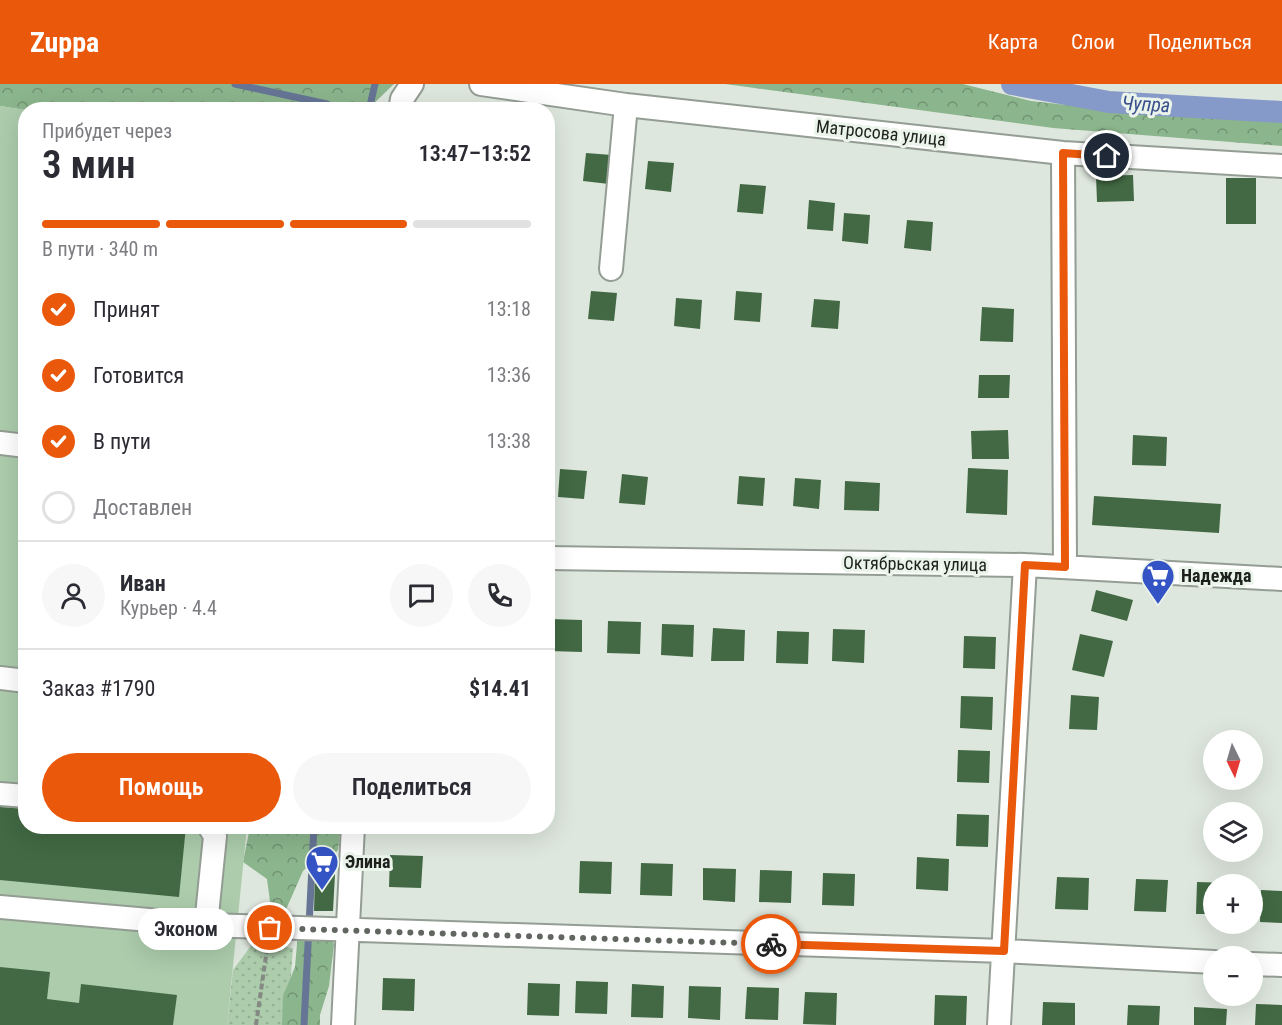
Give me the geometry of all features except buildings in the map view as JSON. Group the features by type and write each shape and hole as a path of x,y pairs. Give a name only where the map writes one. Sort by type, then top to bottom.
{"street":[{"path":"401,102 412,84"},
{"name":"Матросова улица","path":"481,84 626,105 1063,153 1282,166"},
{"path":"611,269 626,105"},
{"path":"1063,153 1065,567"},
{"path":"0,443 18,445"},
{"name":"Октябрьская улица","path":"555,558 1025,565 1282,579"},
{"path":"999,1025 1025,565"},
{"path":"0,678 18,680"},
{"path":"0,794 18,795"},
{"path":"206,925 214,834"},
{"path":"343,1025 352,834"},
{"path":"0,907 206,925 270,928 1004,951 1203,961"},
{"path":"1263,964 1282,965"}],"path":[{"path":"256,1025 270,928"}],"green space":[{"path":"0,84 394,84 375,102 18,102 18,109 0,106"},
{"path":"725,84 963,84 1031,101 1112,110 1282,120 1282,146 1053,128"},
{"path":"0,106 18,109 18,834 246,834 227,1025 0,1025"},
{"path":"249,834 340,834 338,850 329,861 314,860 303,871 284,914 271,909 267,879 243,862"},
{"path":"327,931 334,944 329,986 320,1015 320,1025 282,1025 283,996 295,967 298,932"},
{"path":"253,943 293,948 287,1025 227,1025 233,970"}],"waterway":[{"path":"235,84 318,102"},
{"path":"371,102 375,84"},
{"name":"Чупра","path":"1012,84 1109,102 1282,112"},
{"path":"304,1025 314,834"}],"way so far":[{"path":"270,928 771,944"}],"place":[{"name":"Надежда","path":"1158,605"},
{"name":"Элина","path":"322,891"},
{"name":"Эконом","path":"270,928"}],"route":[{"path":"771,944 1004,951 1025,565 1065,567 1063,153 1107,156"}]}
